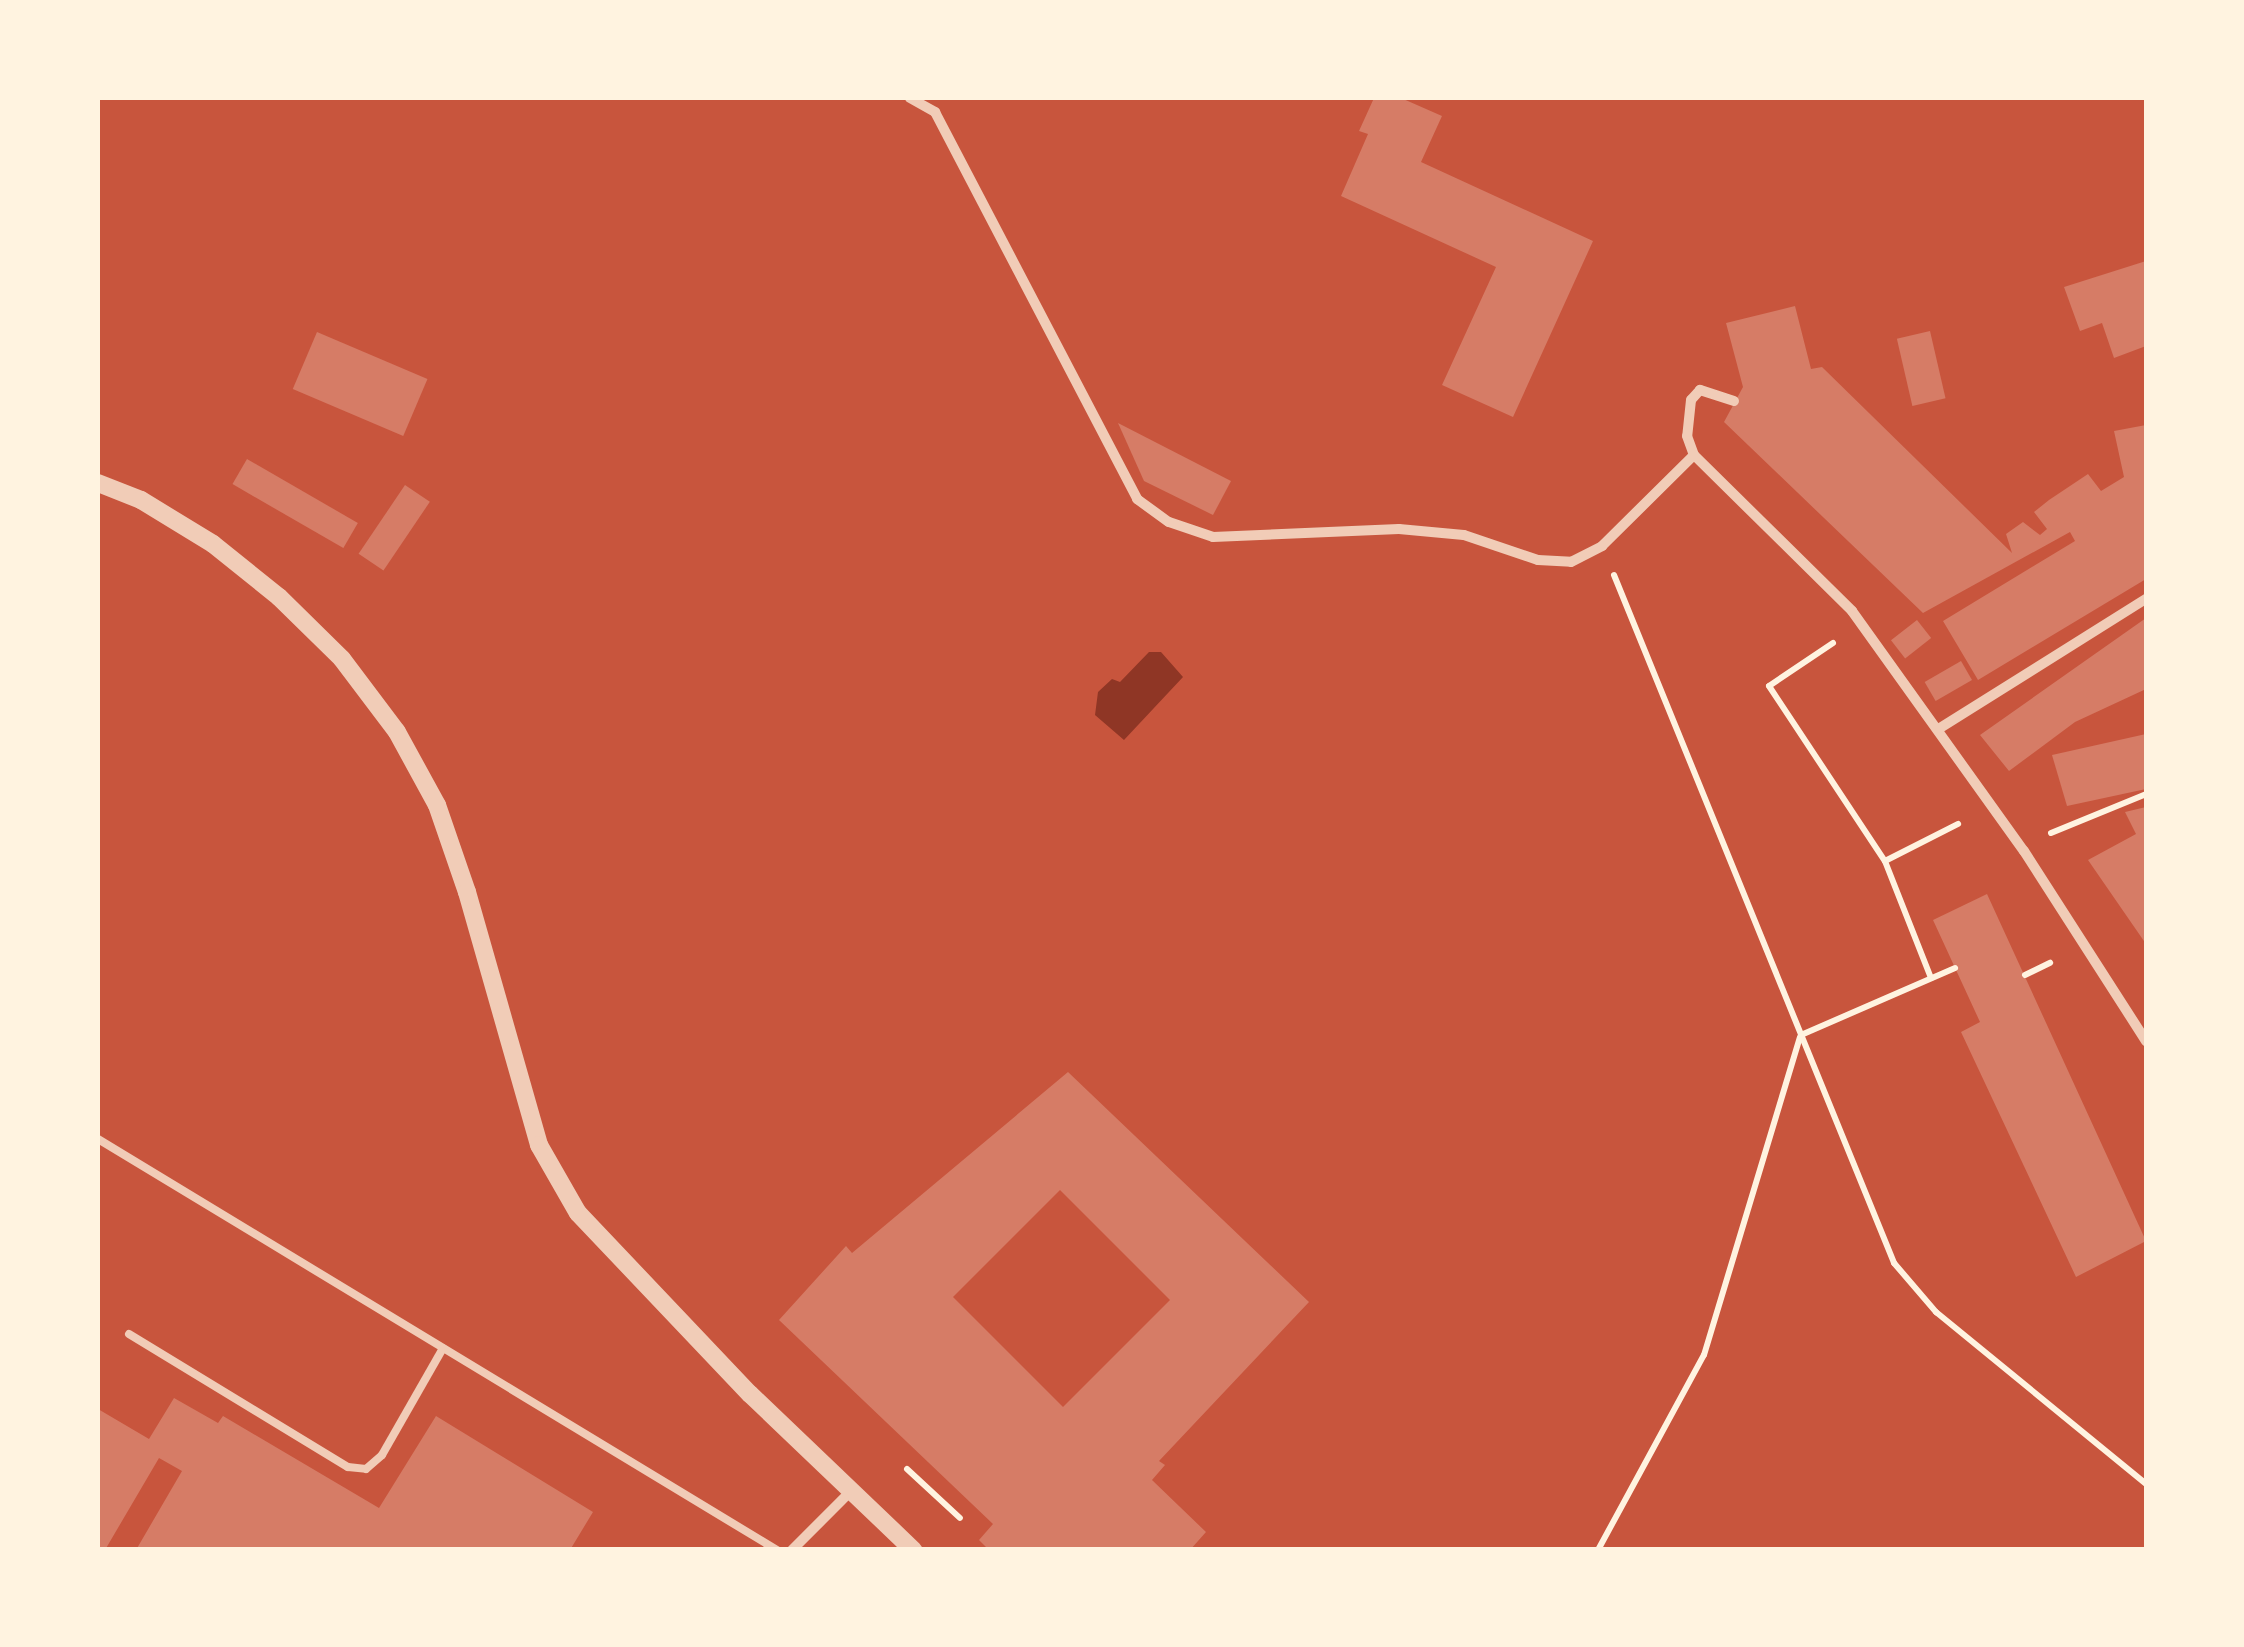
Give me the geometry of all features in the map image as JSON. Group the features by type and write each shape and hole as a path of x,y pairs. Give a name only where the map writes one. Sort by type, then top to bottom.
{"street":[{"path":"910,98 934,112 1137,499 1169,522 1212,537 1382,529 1464,535 1538,560 1571,562 1602,546 1694,455"},
{"path":"1734,402 1700,390 1691,400 1686,436 1694,455 1852,610 1940,728 2024,851 2146,1041"},
{"path":"98,483 141,500 212,544 279,597 342,659 397,732 437,806 467,892 539,1145 578,1213 913,1550"},
{"path":"1940,728 2146,599"},
{"path":"792,1550 851,1491"}],"lane":[{"path":"98,1139 776,1550"},
{"path":"128,1334 348,1466 366,1469 382,1455 444,1348"}],"path":[{"path":"1602,546 1894,1263 1936,1312 2146,1484"},
{"path":"1838,639 1769,686 1885,862 1932,978"},
{"path":"2024,851 2066,824 2146,794"},
{"path":"1885,862 1958,824"},
{"path":"2025,975 2050,963"},
{"path":"1801,1034 1955,968"},
{"path":"1598,1550 1704,1355 1801,1034"},
{"path":"907,1469 960,1518"}],"shaded area":[{"path":"1149,652 1161,652 1183,677 1124,740 1095,715 1098,692 1112,679 1120,682"}],"building":[{"path":"1374,98 1401,98 1442,116 1421,162 1593,241 1513,417 1442,385 1496,267 1341,196 1368,134 1359,131"},
{"path":"2146,261 2146,346 2114,358 2102,323 2080,331 2064,287"},
{"path":"1795,306 1811,369 1822,367 2012,553 2006,534 2023,522 2040,535 2047,529 2034,512 2049,500 2088,474 2101,491 2124,477 2114,431 2146,425 2146,579 1978,680 1943,621 2075,541 2070,532 1923,613 1724,422 1743,387 1726,323"},
{"path":"1930,331 1946,398 1912,406 1897,339"},
{"path":"317,332 427,379 403,436 293,389"},
{"path":"1118,423 1231,481 1213,515 1144,481"},
{"path":"247,459 358,523 343,548 232,484"},
{"path":"405,485 430,502 383,571 359,554"},
{"path":"2146,618 2146,689 2075,722 2009,771 1980,735"},
{"path":"1917,620 1931,638 1905,658 1891,640"},
{"path":"1961,661 1972,680 1936,701 1925,682"},
{"path":"2146,734 2146,789 2067,806 2052,755"},
{"path":"2146,807 2146,944 2088,860 2136,834 2125,812"},
{"path":"1987,894 2146,1241 2076,1277 1961,1032 1980,1022 1933,920"},
{"path":"1068,1072 1309,1302 1159,1461 1165,1465 1152,1480 1206,1532 1190,1550 989,1550 979,1540 993,1524 779,1320 846,1246 852,1253","holes":["1060,1190 1170,1300 1063,1407 953,1297"]},
{"path":"174,1398 218,1423 223,1416 379,1508 436,1416 593,1512 570,1550 136,1550 182,1471 159,1458 105,1550 98,1550 98,1409 149,1439"}]}
